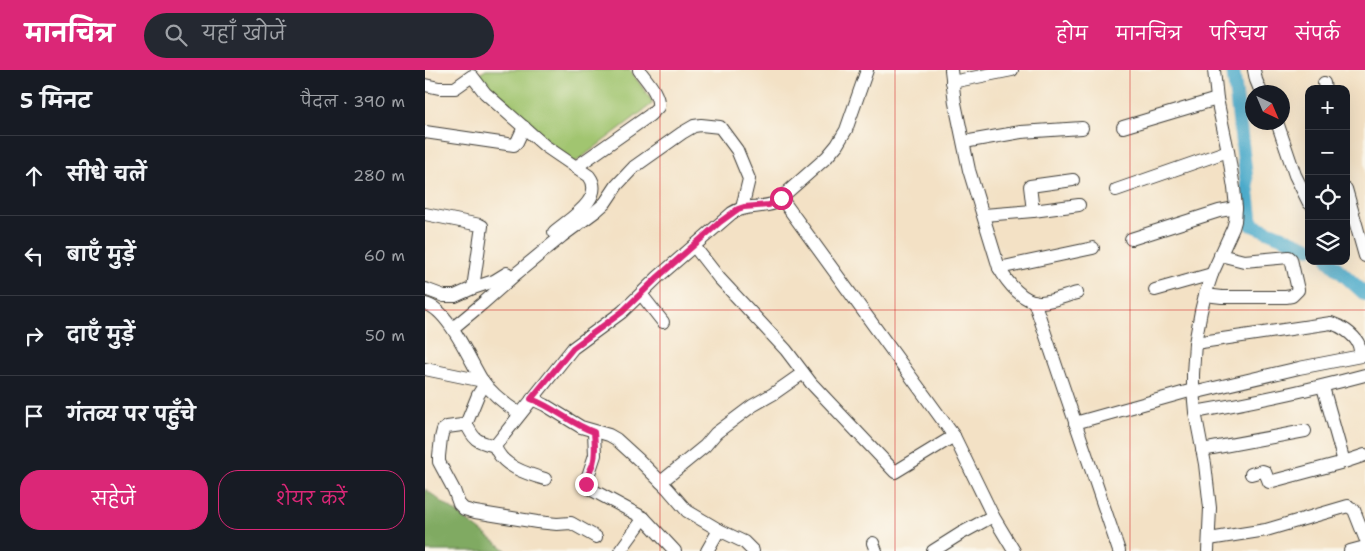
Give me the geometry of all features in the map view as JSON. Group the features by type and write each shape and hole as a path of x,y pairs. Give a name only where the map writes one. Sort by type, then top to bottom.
{"street":[{"path":"576,167 650,115 657,107 658,100 639,70"},
{"path":"495,446 573,348 622,312 720,222 742,208 769,205 781,198 827,157 846,130 867,70"},
{"path":"1012,70 951,76 969,170 993,250 999,268 1005,278 1013,287 1034,301 1043,302 1077,293"},
{"path":"1214,70 1217,99 1229,151 1236,208 1233,228 1212,274 1205,295 1195,343 1193,391 1210,508 1209,545 1348,506 1353,510 1365,538"},
{"path":"1254,70 1258,85"},
{"path":"425,289 437,294 451,296 499,279 587,203 592,195 594,185 589,176 545,146 485,93 475,73 455,88"},
{"path":"425,85 485,93"},
{"path":"1123,127 1217,99"},
{"path":"453,328 517,273 605,203 634,167 694,126 720,127 737,150 749,179 742,208"},
{"path":"425,132 514,145 524,127"},
{"path":"964,142 1021,132 1082,128"},
{"path":"1280,130 1295,175 1305,195"},
{"path":"1116,190 1229,151"},
{"path":"1033,211 1030,186 1073,180"},
{"path":"781,198 954,436 993,516 1014,551"},
{"path":"1350,203 1365,256"},
{"path":"984,215 1079,205"},
{"path":"1131,239 1219,211 1236,208"},
{"path":"425,214 480,224 482,226 473,288"},
{"path":"694,246 719,278 786,350 803,373 895,472 954,436"},
{"path":"999,268 1093,248"},
{"path":"1205,295 1221,297 1285,297 1295,294 1298,290 1289,257 1244,261 1220,255"},
{"path":"1155,290 1212,274"},
{"path":"641,294 663,322"},
{"path":"1034,301 1119,551"},
{"path":"425,304 437,310 453,328 484,382 505,404 520,414"},
{"path":"1075,423 1193,391 1363,356 1353,337 1338,325 1331,323 1195,343"},
{"path":"425,369 484,382"},
{"path":"661,482 705,446 716,433 752,406 803,373"},
{"path":"1195,412 1257,401 1365,375"},
{"path":"484,382 466,423 447,427 443,430 439,462 454,490 459,504 464,509 475,512 537,522 571,523 596,537"},
{"path":"1323,386 1344,462"},
{"path":"531,399 545,405 581,427 609,435 616,439 661,482 687,511 744,542 753,551"},
{"path":"466,423 471,435 476,439 495,446"},
{"path":"1202,450 1305,431"},
{"path":"594,432 595,455 586,484 592,490 644,518 675,551"},
{"path":"495,446 497,452 511,465 526,474 545,479"},
{"path":"1251,474 1265,472 1269,482 1365,455"},
{"path":"933,551 993,516"},
{"path":"621,551 644,518"},
{"path":"707,551 719,530"},
{"path":"1350,551 1365,547"}],"green space":[{"path":"486,70 630,70 652,101 652,104 577,161 573,162 484,86 478,75"},
{"path":"425,489 506,550 507,551 425,551"}],"waterway":[{"path":"1233,70 1252,225 1305,246"},
{"path":"1333,265 1365,294"}],"route":[{"path":"586,484 595,455 594,432 581,427 545,405 531,399 579,342 622,312 720,222 738,209 769,205 781,198"}]}
